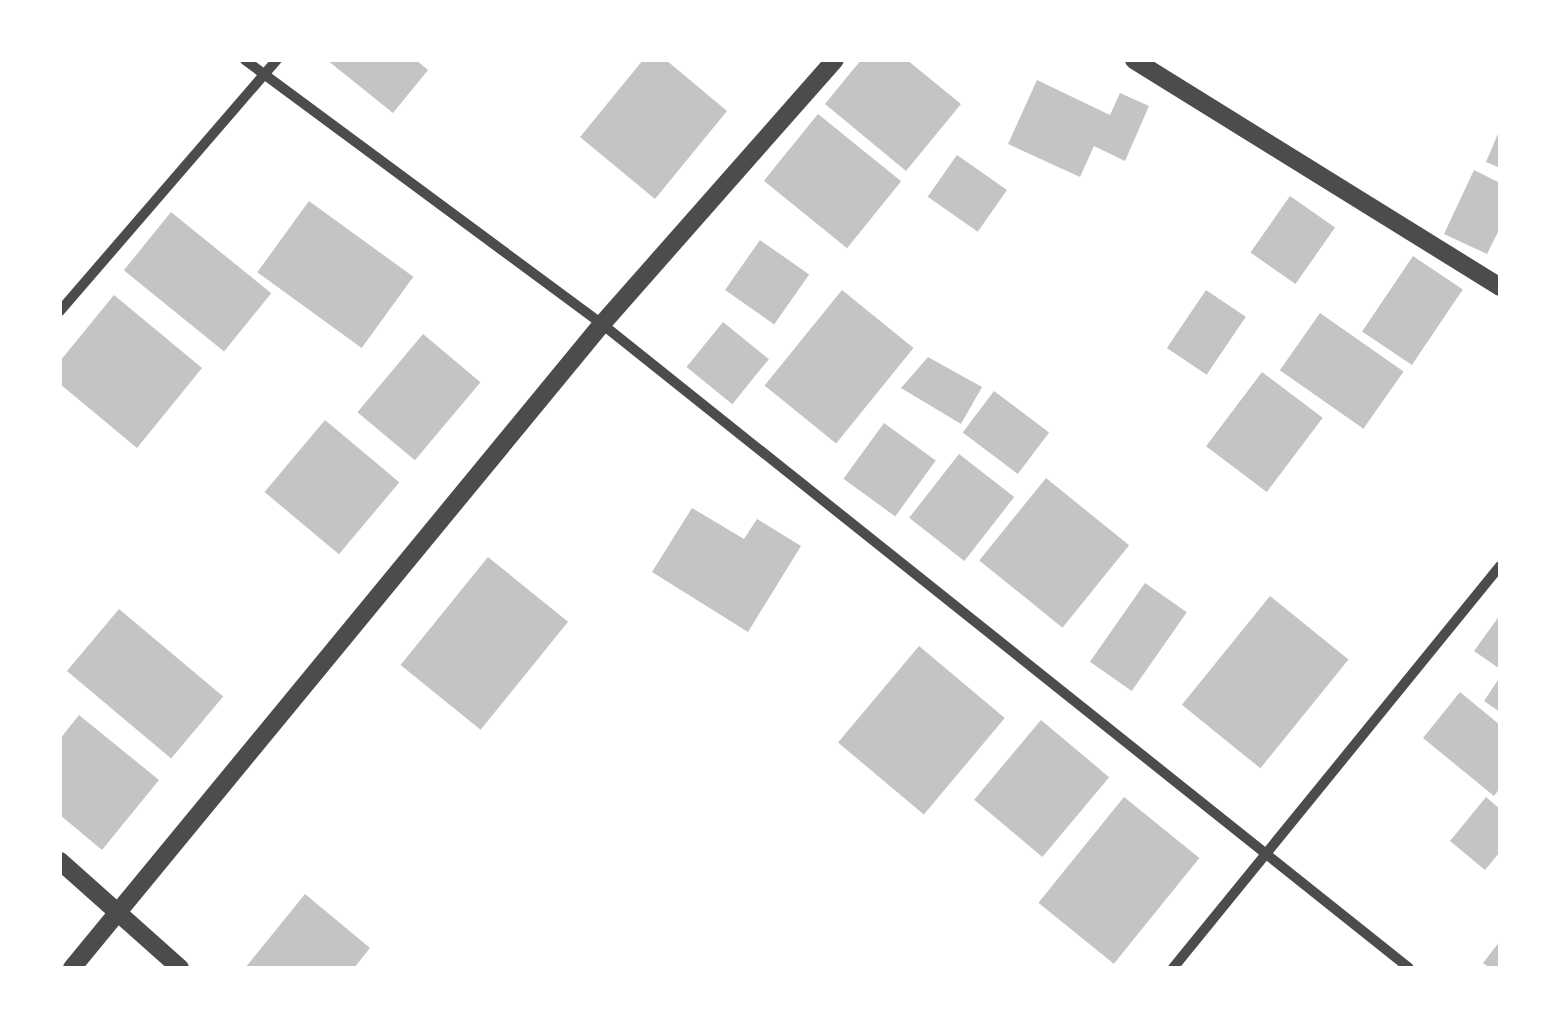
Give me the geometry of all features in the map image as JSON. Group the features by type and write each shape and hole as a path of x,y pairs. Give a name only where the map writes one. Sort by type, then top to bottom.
{"street":[{"path":"245,60 602,324 1264,859 1409,968"},
{"path":"60,312 277,60"},
{"path":"72,968 602,324 836,60"},
{"path":"1134,60 1500,287"},
{"path":"1173,968 1500,566"},
{"path":"60,861 180,968"}],"building":[{"path":"327,60 416,60 428,70 393,113"},
{"path":"643,60 666,60 727,111 655,199 580,137"},
{"path":"861,60 907,60 961,104 906,171 825,104"},
{"path":"1037,80 1110,115 1120,93 1149,106 1125,161 1094,146 1080,177 1008,144"},
{"path":"818,114 901,181 847,248 764,181"},
{"path":"1500,129 1500,168 1486,162"},
{"path":"957,155 1007,190 978,232 928,197"},
{"path":"1474,170 1500,183 1500,228 1487,254 1444,234"},
{"path":"1290,196 1335,228 1295,284 1250,253"},
{"path":"309,201 413,277 362,348 257,272"},
{"path":"171,212 271,293 224,351 124,270"},
{"path":"760,240 809,274 774,324 725,290"},
{"path":"1413,256 1463,290 1412,365 1362,331"},
{"path":"842,290 913,348 836,443 765,386"},
{"path":"1206,290 1246,317 1207,375 1167,348"},
{"path":"114,295 202,368 137,448 60,384 60,361"},
{"path":"1320,313 1404,372 1363,429 1280,370"},
{"path":"723,322 769,359 732,404 686,367"},
{"path":"423,334 480,382 415,460 357,412"},
{"path":"928,357 982,387 961,424 901,388"},
{"path":"1262,372 1323,418 1267,492 1206,446"},
{"path":"994,391 1049,433 1018,474 963,433"},
{"path":"325,420 399,482 339,554 265,492"},
{"path":"884,423 936,461 895,516 843,479"},
{"path":"959,454 1014,497 964,561 909,518"},
{"path":"1046,478 1129,545 1062,628 979,560"},
{"path":"692,508 744,539 757,519 801,546 748,632 652,572"},
{"path":"488,557 568,622 481,730 401,665"},
{"path":"1145,583 1187,612 1132,691 1090,662"},
{"path":"1270,596 1348,660 1260,768 1182,705"},
{"path":"119,609 223,696 171,758 67,671"},
{"path":"1500,615 1500,669 1474,651"},
{"path":"919,646 1005,718 924,815 838,743"},
{"path":"1500,677 1500,712 1484,701"},
{"path":"1460,692 1500,725 1500,788 1494,796 1423,738"},
{"path":"79,715 159,780 102,850 60,815 60,739"},
{"path":"1041,720 1109,777 1042,857 974,800"},
{"path":"1124,797 1199,858 1114,964 1038,903"},
{"path":"1486,797 1500,809 1500,852 1485,870 1450,841"},
{"path":"305,894 370,948 354,968 245,968"},
{"path":"1500,941 1500,968 1490,968 1483,963"}]}
